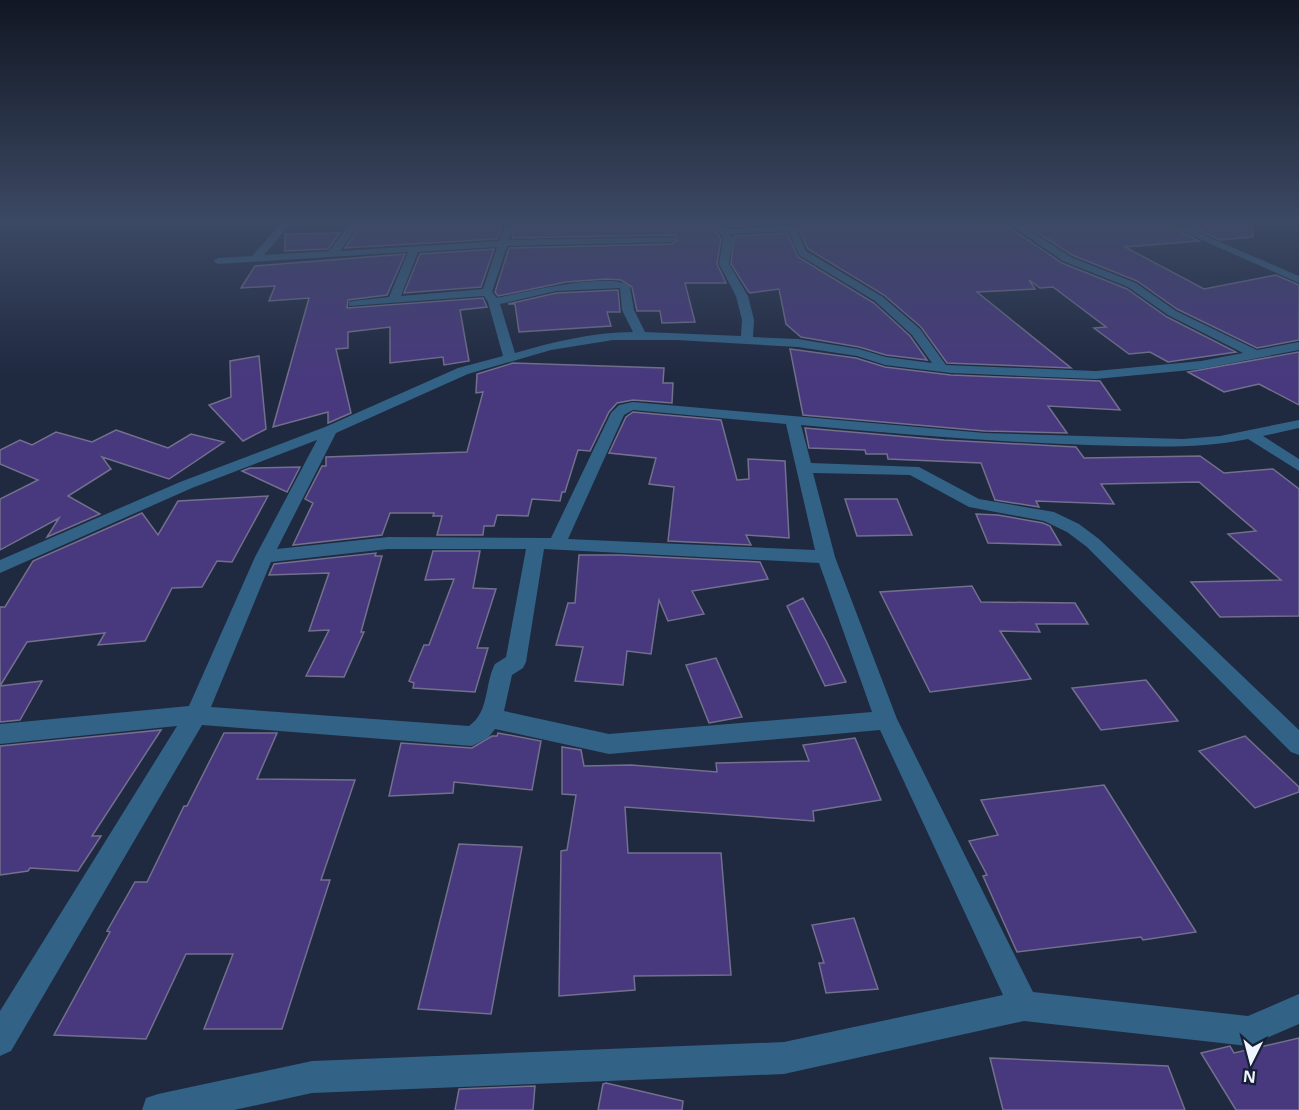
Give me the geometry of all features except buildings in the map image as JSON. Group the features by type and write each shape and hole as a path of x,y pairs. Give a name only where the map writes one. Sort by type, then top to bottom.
{"street":[{"path":"394,300 405,273"},
{"path":"496,273 491,297 510,358"},
{"path":"729,273 742,296 748,320 747,340"},
{"path":"835,273 879,299 916,332 942,368"},
{"path":"1102,273 1132,285 1172,312 1254,354"},
{"path":"1283,273 1299,280"},
{"path":"353,304 394,300 491,297 556,288 621,284 625,287 628,310 641,336"},
{"path":"0,567 186,485 330,430 463,371 550,347 613,336 798,343 859,353 885,361 942,368 1096,375 1129,374 1201,365 1299,346"},
{"path":"0,734 196,715 471,736 482,731 491,718 502,670 516,662 546,543 618,413 624,408 633,406 985,437 1171,443 1220,440 1299,424"},
{"path":"792,420 826,557 886,720 1024,1006"},
{"path":"0,1040 196,715 264,557 330,430"},
{"path":"1251,434 1299,466"},
{"path":"803,468 913,470 975,503 1048,516 1073,528 1093,543 1299,745"},
{"path":"264,557 388,543 546,543 826,557"},
{"path":"491,718 609,744 886,720"},
{"path":"158,1110 312,1077 784,1058 1024,1006 1248,1031 1299,1009"}]}
